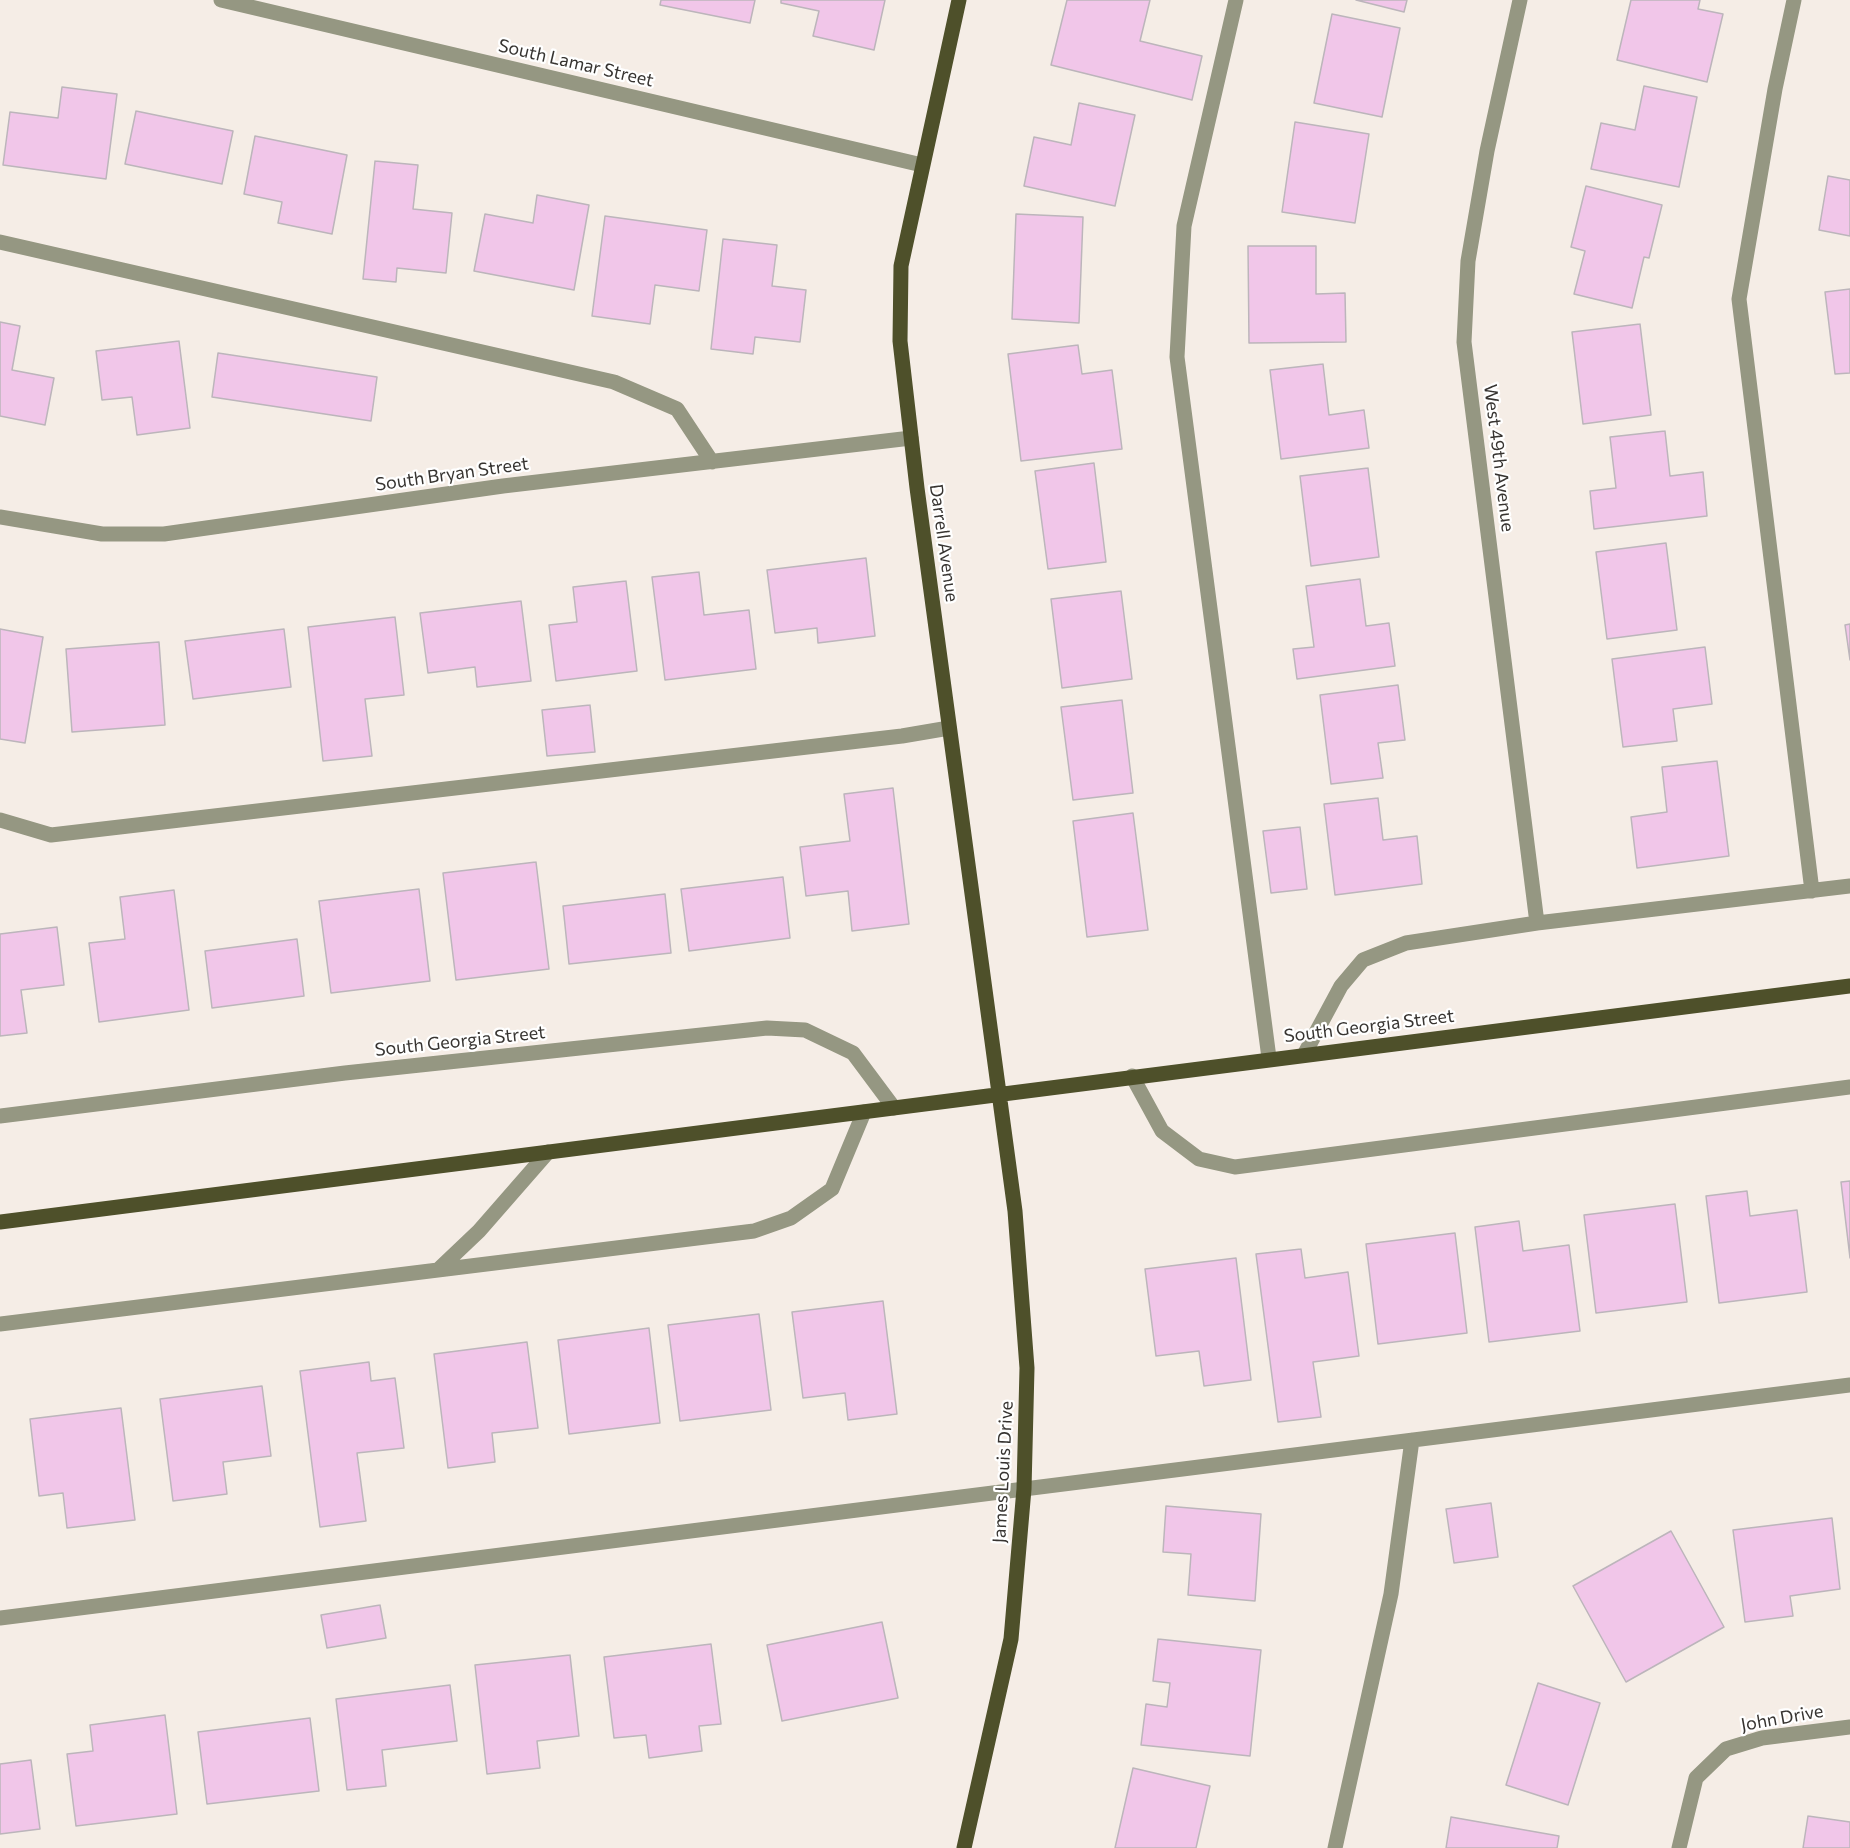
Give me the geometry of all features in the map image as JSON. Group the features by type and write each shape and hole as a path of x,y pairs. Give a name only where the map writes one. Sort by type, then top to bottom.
{"main road":[{"name":"Darrell Avenue","path":"959,0 901,266 900,341 998,1094"},
{"name":"South Georgia Street","path":"0,1222 864,1112 1305,1053 1850,986"},
{"name":"James Louis Drive","path":"964,1848 1011,1639 1024,1489 1027,1368 1015,1211 998,1094"}],"street":[{"name":"South Lamar Street","path":"221,0 922,165"},
{"path":"1236,0 1184,226 1177,357 1269,1058"},
{"name":"West 49th Avenue","path":"1520,0 1487,151 1468,261 1464,342 1537,924"},
{"path":"1794,0 1775,89 1739,299 1812,891"},
{"path":"0,242 614,382 677,409 712,462"},
{"name":"South Bryan Street","path":"0,517 102,534 164,534 503,486 911,438"},
{"path":"0,820 51,835 902,736 949,728"},
{"path":"1305,1053 1341,986 1364,960 1406,944 1537,924 1850,886"},
{"name":"South Georgia Street","path":"0,1116 345,1073 767,1028 805,1030 853,1053 894,1108"},
{"path":"1132,1076 1161,1131 1199,1159 1235,1167 1850,1087"},
{"path":"0,1324 754,1231 791,1218 832,1189 864,1112"},
{"path":"439,1269 479,1231 548,1152"},
{"path":"0,1618 1850,1385"},
{"path":"1335,1848 1391,1593 1412,1440"},
{"name":"John Drive","path":"1679,1848 1696,1778 1726,1749 1762,1738 1850,1727"}],"building":[{"path":"661,0 755,0 750,23 660,5"},
{"path":"781,0 885,0 874,50 813,36 819,11 781,3"},
{"path":"1067,0 1150,0 1140,41 1202,56 1192,100 1051,65"},
{"path":"1356,0 1407,0 1404,12"},
{"path":"1631,0 1700,0 1698,9 1723,14 1707,82 1617,60"},
{"path":"1332,14 1400,28 1382,117 1314,103"},
{"path":"1644,86 1697,97 1679,187 1591,169 1601,123 1635,130"},
{"path":"62,87 117,94 106,179 3,165 10,112 58,118"},
{"path":"1079,103 1135,115 1115,206 1024,186 1034,137 1071,145"},
{"path":"136,111 233,131 222,184 125,164"},
{"path":"1295,122 1369,134 1355,223 1282,212"},
{"path":"255,136 347,155 332,234 278,223 282,202 244,194"},
{"path":"375,161 418,165 413,209 452,213 446,273 397,268 396,282 363,279"},
{"path":"1828,176 1850,180 1850,236 1819,230"},
{"path":"1586,186 1662,205 1649,258 1644,257 1632,308 1574,294 1585,251 1571,247"},
{"path":"537,195 589,205 574,290 474,271 485,214 533,223"},
{"path":"1016,214 1083,217 1079,323 1012,319"},
{"path":"605,216 707,230 699,291 655,285 650,324 592,316"},
{"path":"723,239 777,245 772,286 806,290 800,342 755,337 753,354 711,349"},
{"path":"1248,246 1316,246 1316,294 1345,293 1346,342 1249,343"},
{"path":"1850,289 1850,373 1835,374 1825,292"},
{"path":"0,322 20,326 12,370 54,378 45,425 0,416"},
{"path":"1640,324 1651,415 1583,424 1572,332"},
{"path":"179,341 190,428 137,435 132,397 102,400 96,351"},
{"path":"1078,345 1082,374 1112,370 1122,449 1021,461 1008,354"},
{"path":"218,353 377,377 371,421 212,397"},
{"path":"1323,364 1329,415 1364,410 1369,448 1281,459 1270,370"},
{"path":"1665,431 1670,476 1703,472 1707,516 1594,529 1590,491 1616,488 1610,437"},
{"path":"1094,463 1106,562 1048,569 1035,471"},
{"path":"1368,468 1379,557 1311,566 1300,476"},
{"path":"1666,543 1677,630 1607,639 1596,552"},
{"path":"866,558 875,636 818,643 817,628 775,633 767,570"},
{"path":"699,572 704,615 749,610 756,669 665,680 652,577"},
{"path":"1360,579 1366,626 1389,623 1395,666 1297,679 1293,649 1314,647 1306,586"},
{"path":"626,581 637,671 556,681 549,625 577,622 573,587"},
{"path":"1121,591 1132,679 1062,688 1051,599"},
{"path":"521,601 531,681 477,687 475,667 428,673 420,613"},
{"path":"395,617 404,695 365,699 372,756 323,761 308,627"},
{"path":"1850,624 1850,660 1845,625"},
{"path":"0,629 43,637 25,743 0,739"},
{"path":"284,629 291,687 193,699 185,641"},
{"path":"159,642 165,725 72,732 66,649"},
{"path":"1705,647 1712,704 1673,709 1677,741 1623,747 1612,659"},
{"path":"1398,685 1405,740 1378,743 1383,778 1331,784 1320,695"},
{"path":"1122,700 1133,793 1073,800 1061,707"},
{"path":"590,705 595,752 547,756 542,710"},
{"path":"1717,761 1729,856 1637,868 1631,817 1667,812 1662,767"},
{"path":"893,788 909,924 852,931 848,891 806,896 800,847 850,841 844,794"},
{"path":"1378,798 1383,840 1417,836 1422,884 1335,895 1324,804"},
{"path":"1133,813 1148,930 1087,937 1073,821"},
{"path":"1300,827 1307,889 1271,893 1263,831"},
{"path":"536,862 549,969 456,980 443,873"},
{"path":"783,877 790,938 689,951 681,889"},
{"path":"419,889 430,981 331,993 319,901"},
{"path":"174,890 189,1010 99,1022 89,943 125,939 120,897"},
{"path":"665,894 671,953 569,964 563,906"},
{"path":"57,927 64,985 21,990 27,1033 0,1036 0,934"},
{"path":"297,939 304,996 212,1008 205,951"},
{"path":"1850,1181 1850,1258 1841,1182"},
{"path":"1747,1191 1750,1216 1797,1210 1807,1292 1719,1303 1706,1196"},
{"path":"1675,1204 1687,1302 1596,1313 1584,1215"},
{"path":"1519,1221 1523,1251 1569,1245 1580,1331 1489,1342 1475,1227"},
{"path":"1455,1233 1467,1333 1378,1344 1366,1244"},
{"path":"1301,1249 1305,1278 1348,1272 1359,1356 1313,1362 1321,1417 1278,1422 1256,1254"},
{"path":"1236,1258 1251,1380 1204,1386 1199,1351 1156,1356 1145,1269"},
{"path":"883,1301 897,1414 848,1420 845,1393 803,1398 792,1312"},
{"path":"759,1314 771,1410 680,1421 668,1325"},
{"path":"649,1328 660,1423 569,1434 558,1340"},
{"path":"527,1342 538,1428 492,1433 495,1462 448,1468 434,1354"},
{"path":"369,1362 371,1381 395,1378 404,1448 357,1453 366,1521 320,1527 300,1371"},
{"path":"262,1386 271,1456 223,1462 227,1494 173,1501 160,1399"},
{"path":"121,1408 135,1520 67,1528 63,1493 39,1496 30,1419"},
{"path":"1491,1503 1498,1557 1454,1563 1446,1509"},
{"path":"1166,1506 1261,1514 1255,1601 1188,1595 1191,1554 1163,1552"},
{"path":"1832,1518 1840,1589 1790,1596 1793,1616 1745,1622 1733,1530"},
{"path":"1671,1531 1724,1627 1626,1682 1573,1586"},
{"path":"380,1605 386,1638 327,1648 321,1615"},
{"path":"882,1622 898,1698 782,1721 767,1645"},
{"path":"1158,1639 1261,1650 1250,1756 1141,1745 1146,1704 1167,1707 1170,1683 1153,1681"},
{"path":"711,1644 721,1724 699,1726 702,1751 649,1758 646,1735 614,1738 604,1657"},
{"path":"570,1655 579,1736 537,1741 540,1768 487,1774 475,1665"},
{"path":"1538,1683 1600,1703 1568,1805 1506,1785"},
{"path":"450,1685 457,1741 382,1750 386,1786 347,1790 336,1699"},
{"path":"165,1715 177,1814 76,1826 67,1754 93,1751 90,1725"},
{"path":"310,1718 319,1791 207,1804 198,1732"},
{"path":"31,1760 40,1829 0,1834 0,1764"},
{"path":"1133,1768 1210,1786 1196,1848 1115,1848"},
{"path":"1808,1816 1850,1822 1850,1848 1803,1848"},
{"path":"1451,1817 1559,1836 1557,1848 1446,1848"}]}
